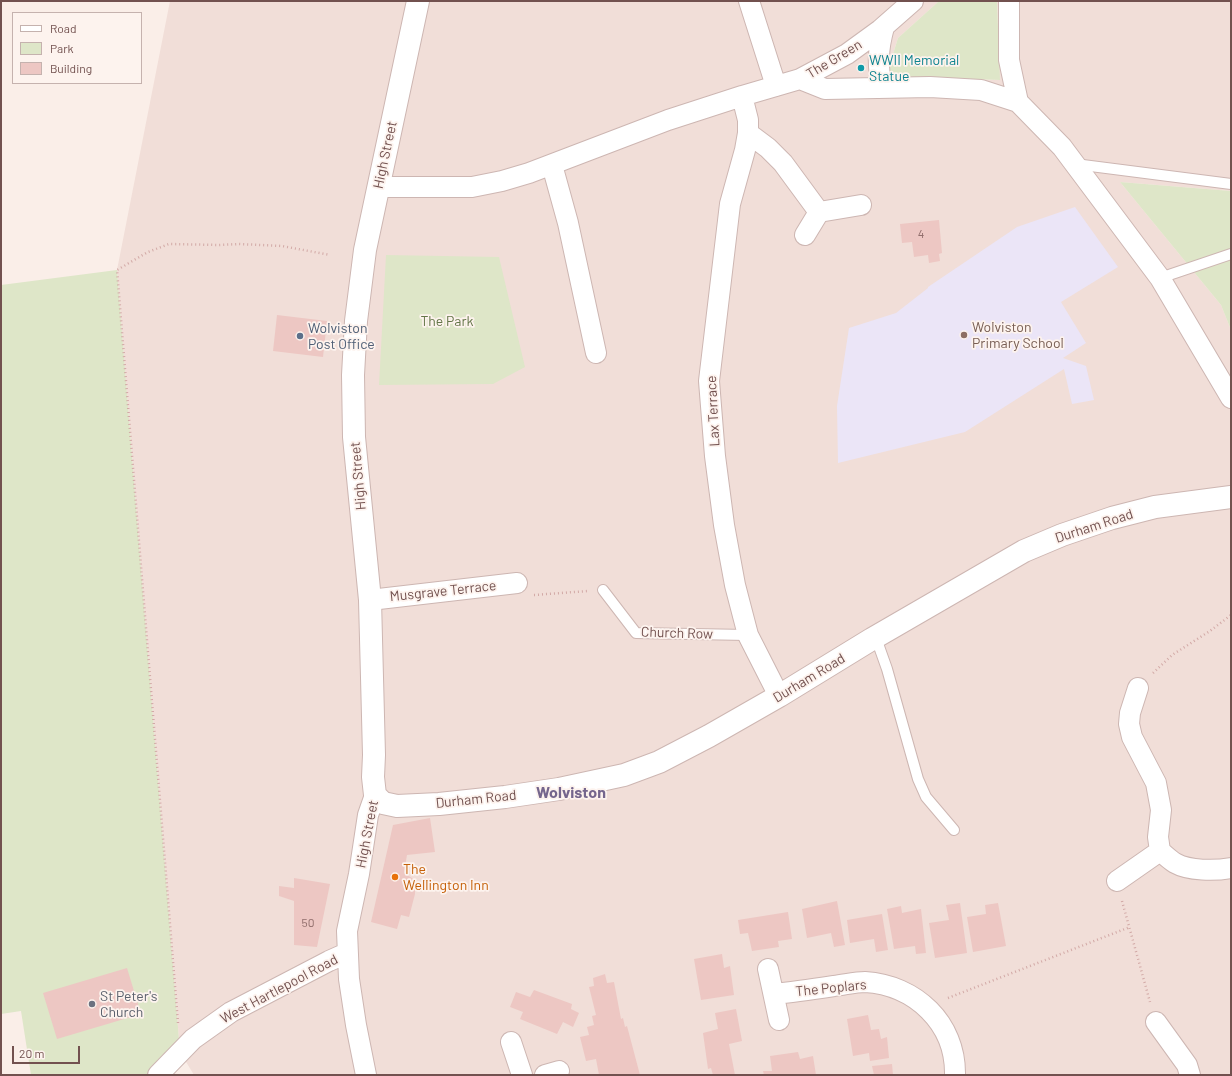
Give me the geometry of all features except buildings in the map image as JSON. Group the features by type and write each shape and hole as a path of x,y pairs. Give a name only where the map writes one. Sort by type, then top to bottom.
{"street":[{"name":"High Street","path":"366,1075 356,1025 349,979 347,953 347,931 359,874 368,815 375,795 373,777 374,755 370,600 354,437 353,375 356,321 365,250 418,1"},
{"path":"749,1 776,86"},
{"name":"The Green","path":"800,79 847,54 884,27 913,1"},
{"path":"1009,1 1009,60 1018,102 1062,147 1160,278 1231,398"},
{"path":"882,87 879,74 878,47 884,27"},
{"path":"379,186 472,187 529,173 668,120 800,79"},
{"name":"The Green","path":"800,79 825,89 930,87 981,90 1018,102"},
{"name":"Lax Terrace","path":"742,96 748,120 748,133 745,150 730,204 709,381 715,456 724,525 735,585 748,634 779,696"},
{"path":"748,133 768,148 783,163 819,212"},
{"path":"552,165 568,223 596,353"},
{"path":"805,235 819,212 861,205"},
{"name":"Durham Road","path":"375,795 383,803 397,806 439,804 505,797 559,789 624,775 659,762 709,736 1024,551 1062,535 1112,518 1155,508 1231,497"},
{"name":"Musgrave Terrace","path":"370,600 517,583"},
{"path":"1138,688 1130,713 1129,724 1132,737 1156,783 1161,810 1158,837 1160,851 1175,863 1194,868 1220,870 1231,868"},
{"path":"1117,881 1160,851"},
{"name":"West Hartlepool Road","path":"158,1075 193,1039 231,1012 329,960 347,953"},
{"path":"768,969 779,1020"},
{"name":"The Poplars","path":"774,994 863,982 888,985 911,995 927,1007 941,1023 950,1044 955,1065 955,1075"},
{"path":"1156,1022 1188,1065 1190,1075"},
{"path":"511,1042 522,1075"}],"lane":[{"path":"1075,164 1231,184"},
{"path":"1160,278 1231,254"},
{"name":"Church Row","path":"603,590 636,634 748,634"},
{"path":"876,638 888,669 918,779 926,797 954,830"}],"path":[{"path":"180,1052 118,270 148,252 169,244 239,244 282,246 330,255"},
{"path":"517,583 519,596 603,590"},
{"path":"1138,688 1172,655 1210,631 1231,614"},
{"path":"1117,881 1156,1022"},
{"path":"927,1007 1130,927"}],"shaded area":[{"path":"170,1 939,1 898,38 886,76 999,80 997,1 1231,1 1231,191 1120,182 1221,305 1231,330 1231,1075 194,1075 180,1052 117,270"},
{"name":"Wolviston Primary School","path":"1075,207 1118,267 1061,302 1086,343 1063,358 1086,366 1094,400 1072,404 1064,369 965,432 838,463 837,406 849,328 896,313 928,287 1017,227"}],"green space":[{"path":"939,1 997,1 1000,80 886,76 898,38"},
{"path":"1120,182 1231,191 1231,330 1221,305"},
{"name":"The Park","path":"386,255 499,257 525,367 493,384 379,385"},
{"path":"117,270 180,1052 150,1075 31,1075 21,1011 1,1014 1,285"}],"place":[{"name":"WWII Memorial Statue","path":"861,68"},
{"name":"Wolviston Primary School","path":"964,335"},
{"name":"Wolviston Post Office","path":"300,336"},
{"name":"The Wellington Inn","path":"395,877"},
{"name":"St Peter's Church","path":"92,1004"}],"district":[{"name":"Wolviston","path":"571,793"}]}
